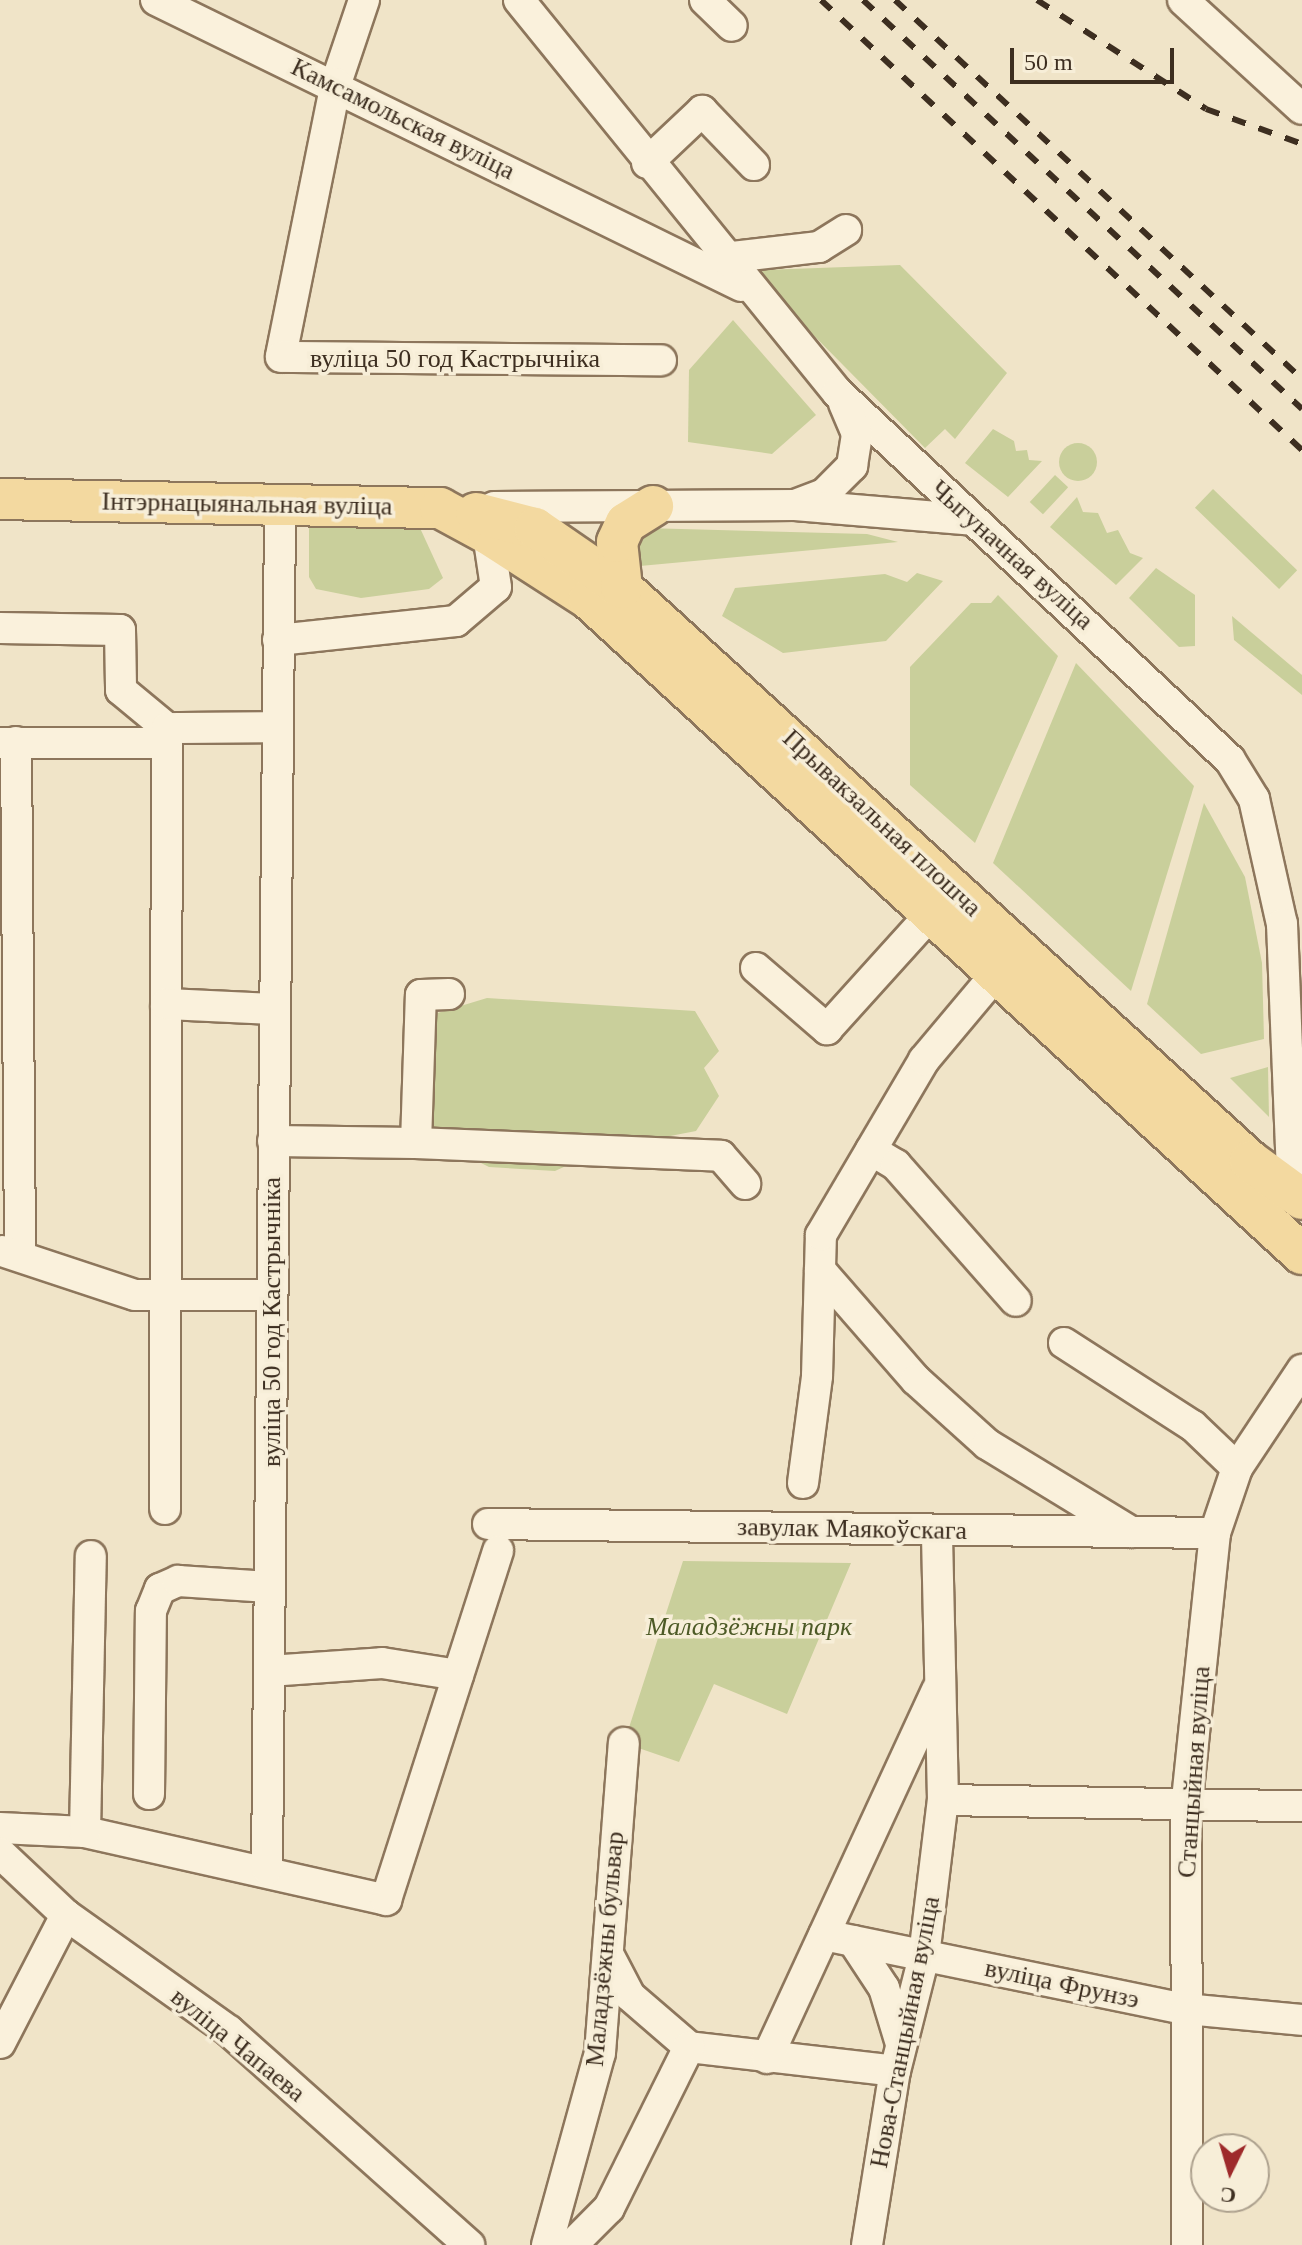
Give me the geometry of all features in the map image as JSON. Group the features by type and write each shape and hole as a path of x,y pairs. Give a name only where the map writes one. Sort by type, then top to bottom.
{"main road":[{"name":"Інтэрнацыянальная вуліца","path":"0,499 440,508 488,534"},
{"path":"622,588 617,542 626,523 653,506"},
{"name":"Прывакзальная плошча","path":"440,508 535,528 622,588 1299,1207"},
{"name":"Прывакзальная плошча","path":"488,534 589,599 1234,1191"},
{"path":"1234,1191 1299,1207"},
{"path":"1234,1191 1302,1254"}],"street":[{"name":"Камсамольская вуліца","path":"156,0 336,83 750,291"},
{"name":"вуліца 50 год Кастрычніка","path":"364,0 336,83 281,357 661,360"},
{"name":"Чыгуначная вуліца","path":"519,0 750,291 837,392 972,520 1176,702 1230,760 1254,799 1282,924 1299,1207"},
{"path":"705,0 732,26"},
{"path":"1183,0 1302,109"},
{"path":"647,163 702,111 754,165"},
{"path":"648,242 671,230 680,204"},
{"path":"724,258 819,247 846,230"},
{"path":"795,505 824,494 852,466 857,434 837,392"},
{"name":"вуліца 50 год Кастрычніка","path":"267,1869 280,504"},
{"path":"440,508 795,505 972,520"},
{"path":"278,640 456,621 496,587 488,534"},
{"path":"0,628 120,630 121,690 167,736 165,1509"},
{"path":"272,1295 135,1295 10,1252 8,742 167,736 277,727"},
{"path":"756,968 827,1029 931,914"},
{"path":"803,1483 817,1376 821,1235 924,1060 997,973"},
{"path":"416,1143 421,995 449,994"},
{"path":"166,1004 274,1009"},
{"path":"273,1141 416,1143 721,1156 745,1184"},
{"path":"871,1150 896,1165 1016,1301"},
{"path":"820,1270 916,1380 987,1444 1131,1532"},
{"path":"1064,1343 1193,1426 1237,1468"},
{"name":"Станцыйная вуліца","path":"1187,2245 1186,1809 1215,1533 1237,1468 1302,1370"},
{"name":"завулак Маякоўскага","path":"458,1675 493,1537 937,1530 1215,1533"},
{"name":"Нова-Станцыйная вуліца","path":"867,2245 898,2058 924,1956 943,1800 937,1530"},
{"path":"85,1832 91,1556"},
{"path":"149,1794 151,1611 160,1589 178,1581 269,1587"},
{"path":"0,1828 85,1832 267,1869 386,1900 458,1675 382,1663 269,1671"},
{"path":"767,2058 940,1682"},
{"name":"Маладзёжны бульвар","path":"547,2245 600,2053 624,1743"},
{"path":"943,1800 1186,1809 1302,1806"},
{"name":"вуліца Чапаева","path":"0,1853 66,1915 229,2031 469,2245"},
{"path":"0,2043 66,1915"},
{"name":"вуліца Фрунзэ","path":"824,1935 1186,2009 1302,2020"},
{"path":"608,1954 630,1996 689,2047 767,2058 898,2058 884,1988 853,1941"},
{"path":"572,2245 609,2208 689,2047"}],"green space":[{"path":"900,265 1007,373 955,439 945,429 925,448 758,279 763,270"},
{"path":"733,320 816,415 772,454 688,442 689,370"},
{"path":"993,429 1014,441 1016,451 1027,450 1029,460 1042,461 1008,497 965,463"},
{"path":"1078,443 1092,448 1097,462 1092,476 1078,481 1064,476 1059,462 1064,448"},
{"path":"1055,475 1068,487 1043,514 1030,502"},
{"path":"1213,489 1297,570 1279,589 1195,508"},
{"path":"1077,497 1083,512 1098,513 1107,533 1118,530 1130,553 1143,558 1116,585 1050,527"},
{"path":"309,522 420,528 443,578 429,589 361,598 316,589 309,577"},
{"path":"644,528 867,534 898,542 640,566 632,557"},
{"path":"1156,568 1195,595 1195,646 1179,647 1129,598"},
{"path":"917,573 943,581 886,641 783,653 722,616 735,588 885,574 907,582"},
{"path":"998,595 1058,656 975,843 910,785 910,667 971,603 991,603"},
{"path":"1232,616 1302,675 1302,695 1234,640"},
{"path":"1076,663 1194,786 1131,991 993,863"},
{"path":"1204,803 1245,877 1262,963 1264,1039 1201,1054 1147,1004"},
{"path":"487,998 695,1011 719,1051 704,1068 719,1096 696,1131 603,1149 555,1171 489,1167 431,1138 431,1015"},
{"path":"1268,1067 1269,1117 1230,1078"},
{"name":"Маладзёжны парк","path":"683,1561 851,1563 787,1714 714,1684 679,1762 624,1743"}],"railway":[{"path":"821,0 1302,450"},
{"path":"863,0 1302,409"},
{"path":"895,0 1302,379"},
{"path":"1037,0 1206,109 1302,144"}]}
